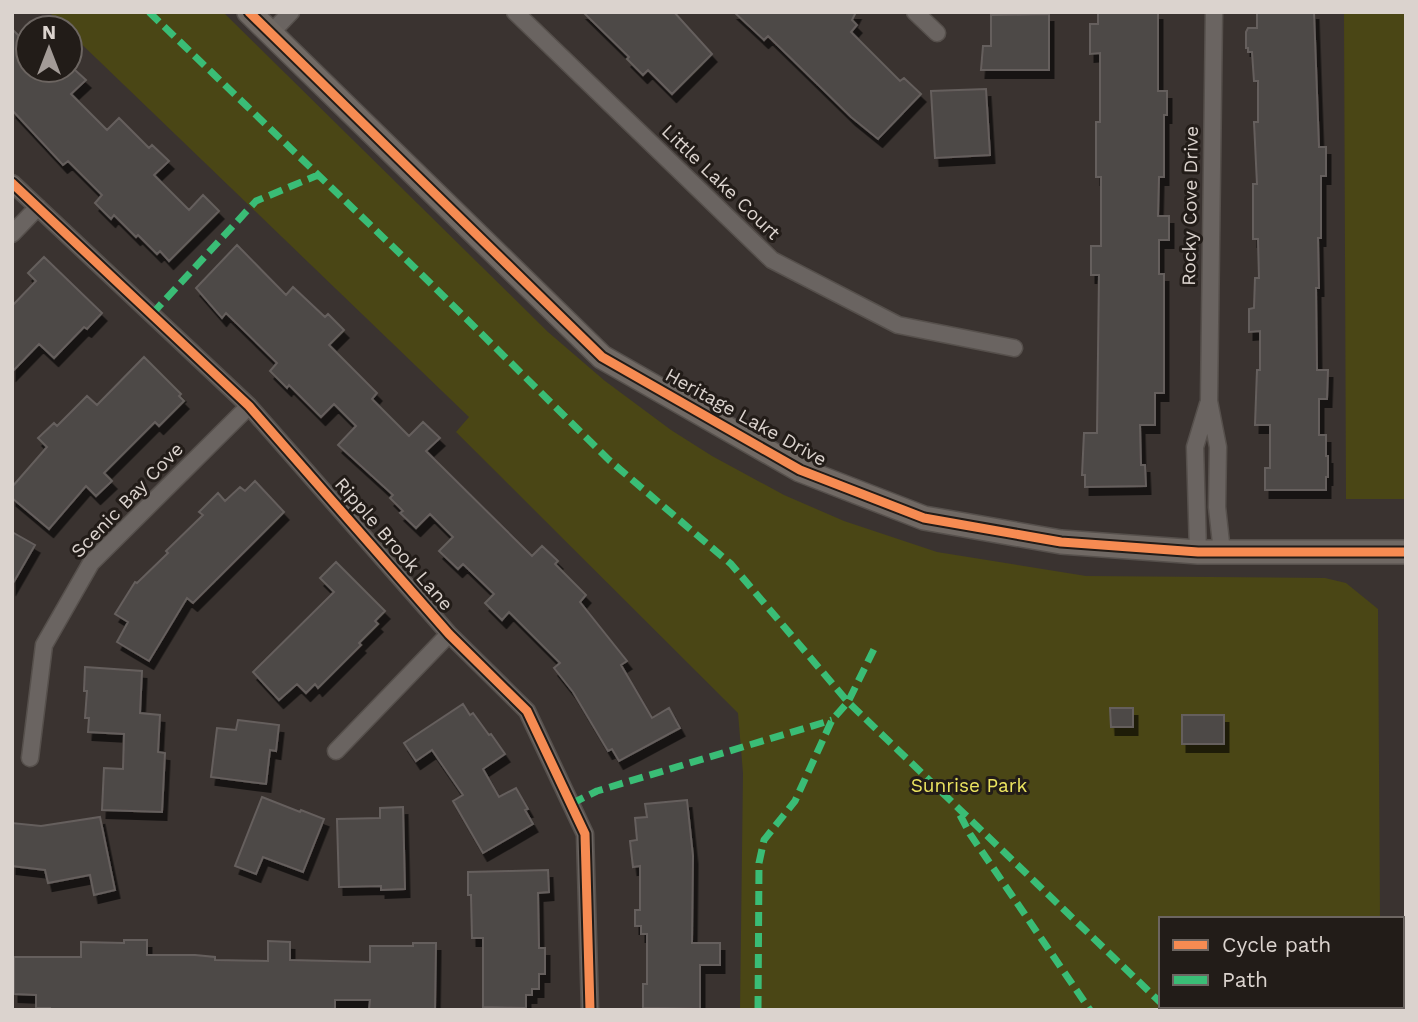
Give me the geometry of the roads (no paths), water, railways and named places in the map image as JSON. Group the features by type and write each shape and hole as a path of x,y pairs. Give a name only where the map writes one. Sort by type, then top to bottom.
{"street":[{"name":"Heritage Lake Drive","path":"249,12 602,357 800,470 924,518 1061,542 1198,552 1406,552"},
{"path":"271,33 291,12"},
{"name":"Little Lake Court","path":"515,12 772,260 898,324 1013,348"},
{"path":"915,12 937,33"},
{"name":"Rocky Cove Drive","path":"1214,12 1209,401 1218,447 1217,507 1222,552"},
{"name":"Ripple Brook Lane","path":"12,183 249,406 449,634 527,711 585,834 590,1010"},
{"path":"12,234 38,207"},
{"name":"Rocky Cove Drive","path":"1198,552 1195,447 1209,401"},
{"name":"Scenic Bay Cove","path":"30,758 44,645 91,563 249,406"},
{"path":"336,751 449,634"}],"park label":[{"name":"Sunrise Park","path":"969,785"}]}
